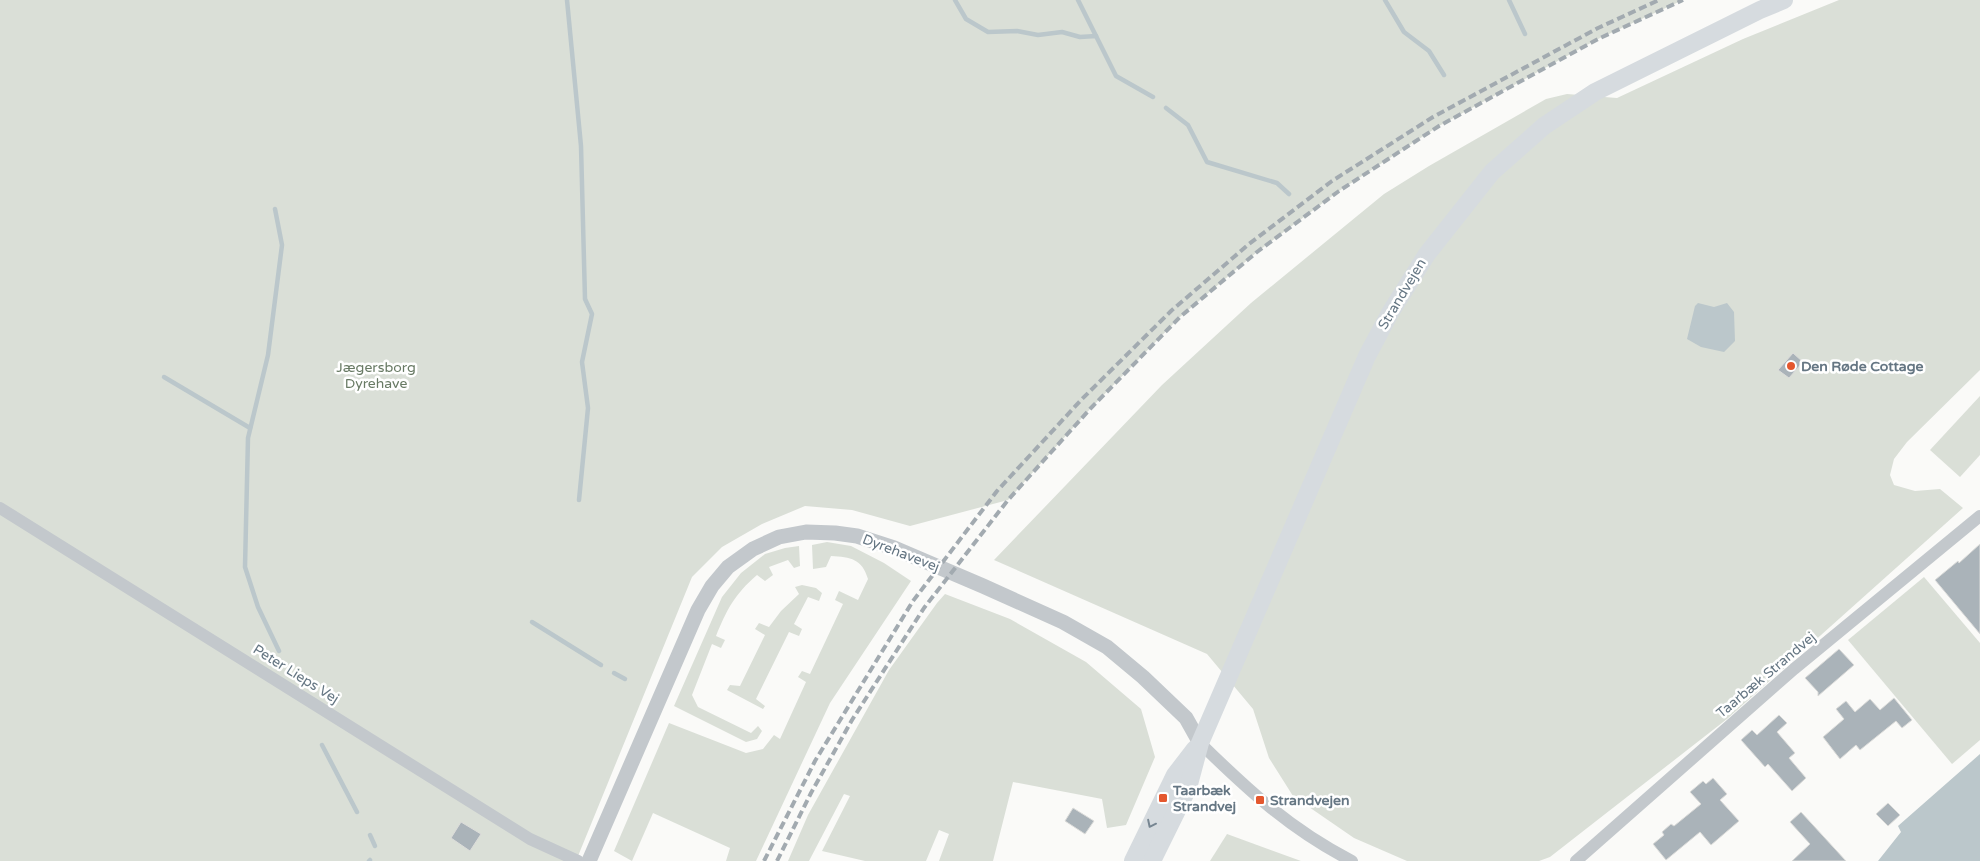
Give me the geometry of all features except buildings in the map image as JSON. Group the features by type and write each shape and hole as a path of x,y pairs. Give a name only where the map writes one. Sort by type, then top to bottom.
{"main road":[{"name":"Strandvejen","path":"1152,861 1188,788 1200,743 1366,356 1427,254 1492,172 1544,126 1595,92 1760,10 1784,0"},
{"name":"Strandvejen","path":"1133,861 1175,775 1200,743"}],"street":[{"name":"Peter Lieps Vej","path":"0,508 530,839 578,861"},
{"name":"Taarbæk Strandvej","path":"1576,861 1794,670 1980,516"},
{"name":"Dyrehavevej","path":"588,861 698,610 712,586 728,567 753,549 779,537 806,532 857,536 894,548 1063,622 1107,647 1143,677 1182,714 1200,743"},
{"path":"1200,743 1267,806 1310,838 1352,861"}],"green space":[{"name":"Jægersborg Dyrehave","path":"0,0 1683,0 1598,39 1439,126 1339,191 1257,252 1180,317 1090,409 1008,500 910,526 852,510 805,506 762,524 722,547 692,577 576,861 0,861"},
{"path":"1839,0 1980,0 1980,370 1907,442 1894,459 1890,475 1894,485 1915,491 1940,489 1963,508 1727,719 1550,857 1539,861 1407,861 1354,838 1293,796 1269,758 1253,709 1207,654 994,560 1162,385 1251,303 1384,194 1546,99 1567,94 1617,98 1743,39"},
{"path":"1980,396 1980,455 1960,477 1930,450"},
{"path":"827,542 851,546 884,563 911,581 830,703 756,861 726,861 730,848 653,813 632,861 614,851 669,723 746,753 763,749 774,735 780,739 806,682 798,677 802,671 810,674 843,604 835,600 839,591 858,600 868,579 866,572 859,563 850,558 831,556 826,567 813,569 812,545"},
{"path":"799,546 800,566 794,568 788,560 769,567 773,575 765,581 757,575 737,596 716,636 725,640 721,648 712,644 692,695 698,707 751,733 758,726 762,731 757,739 746,742 674,706 722,597 741,573 765,554"},
{"path":"1924,577 1980,643 1980,740 1952,764 1848,640"},
{"path":"802,585 816,588 822,593 819,601 808,597 794,624 802,629 799,636 789,632 756,699 765,706 763,709 727,690 730,685 740,686 765,635 755,629 759,623 769,627 781,611 799,594 795,587"},
{"path":"945,594 1010,619 1086,662 1141,709 1155,757 1126,825 1107,828 1102,799 1013,782 993,861 939,861 949,834 939,830 926,861 865,861 822,851 850,796 844,794 809,861 788,861 808,815 889,670"},
{"path":"1227,834 1301,861 1210,861"}],"shaded area":[{"path":"1698,303 1714,307 1727,303 1734,312 1735,341 1724,352 1701,347 1687,339 1695,306"},
{"path":"1980,754 1980,861 1878,861 1901,832 1898,826"}],"waterway":[{"path":"567,0 581,146 585,299 592,314 582,362 588,408 579,500"},
{"path":"955,0 966,19 988,32 1017,31 1038,35 1062,32 1080,37 1096,36 1116,76 1153,97"},
{"path":"1078,0 1096,36"},
{"path":"1385,0 1404,32 1429,51 1444,75"},
{"path":"1509,0 1525,34"},
{"path":"1166,108 1188,125 1207,162 1277,183 1289,194"},
{"path":"275,209 282,245 268,355 248,438 245,567 258,607 279,651"},
{"path":"164,377 250,428"},
{"path":"532,622 601,665"},
{"path":"614,673 625,679"},
{"path":"322,745 357,812"},
{"path":"370,835 375,846"}],"railway":[{"path":"764,861 815,761 913,601 997,491 1082,399 1171,311 1249,244 1332,181 1433,117 1598,28 1659,0"},
{"path":"777,861 811,793 852,720 924,608 1008,500 1090,409 1180,317 1257,252 1339,191 1439,126 1598,39 1683,0"}],"place":[{"name":"Den Røde Cottage","path":"1791,366"},
{"name":"Taarbæk Strandvej","path":"1163,798"},
{"name":"Strandvejen","path":"1260,800"}]}
